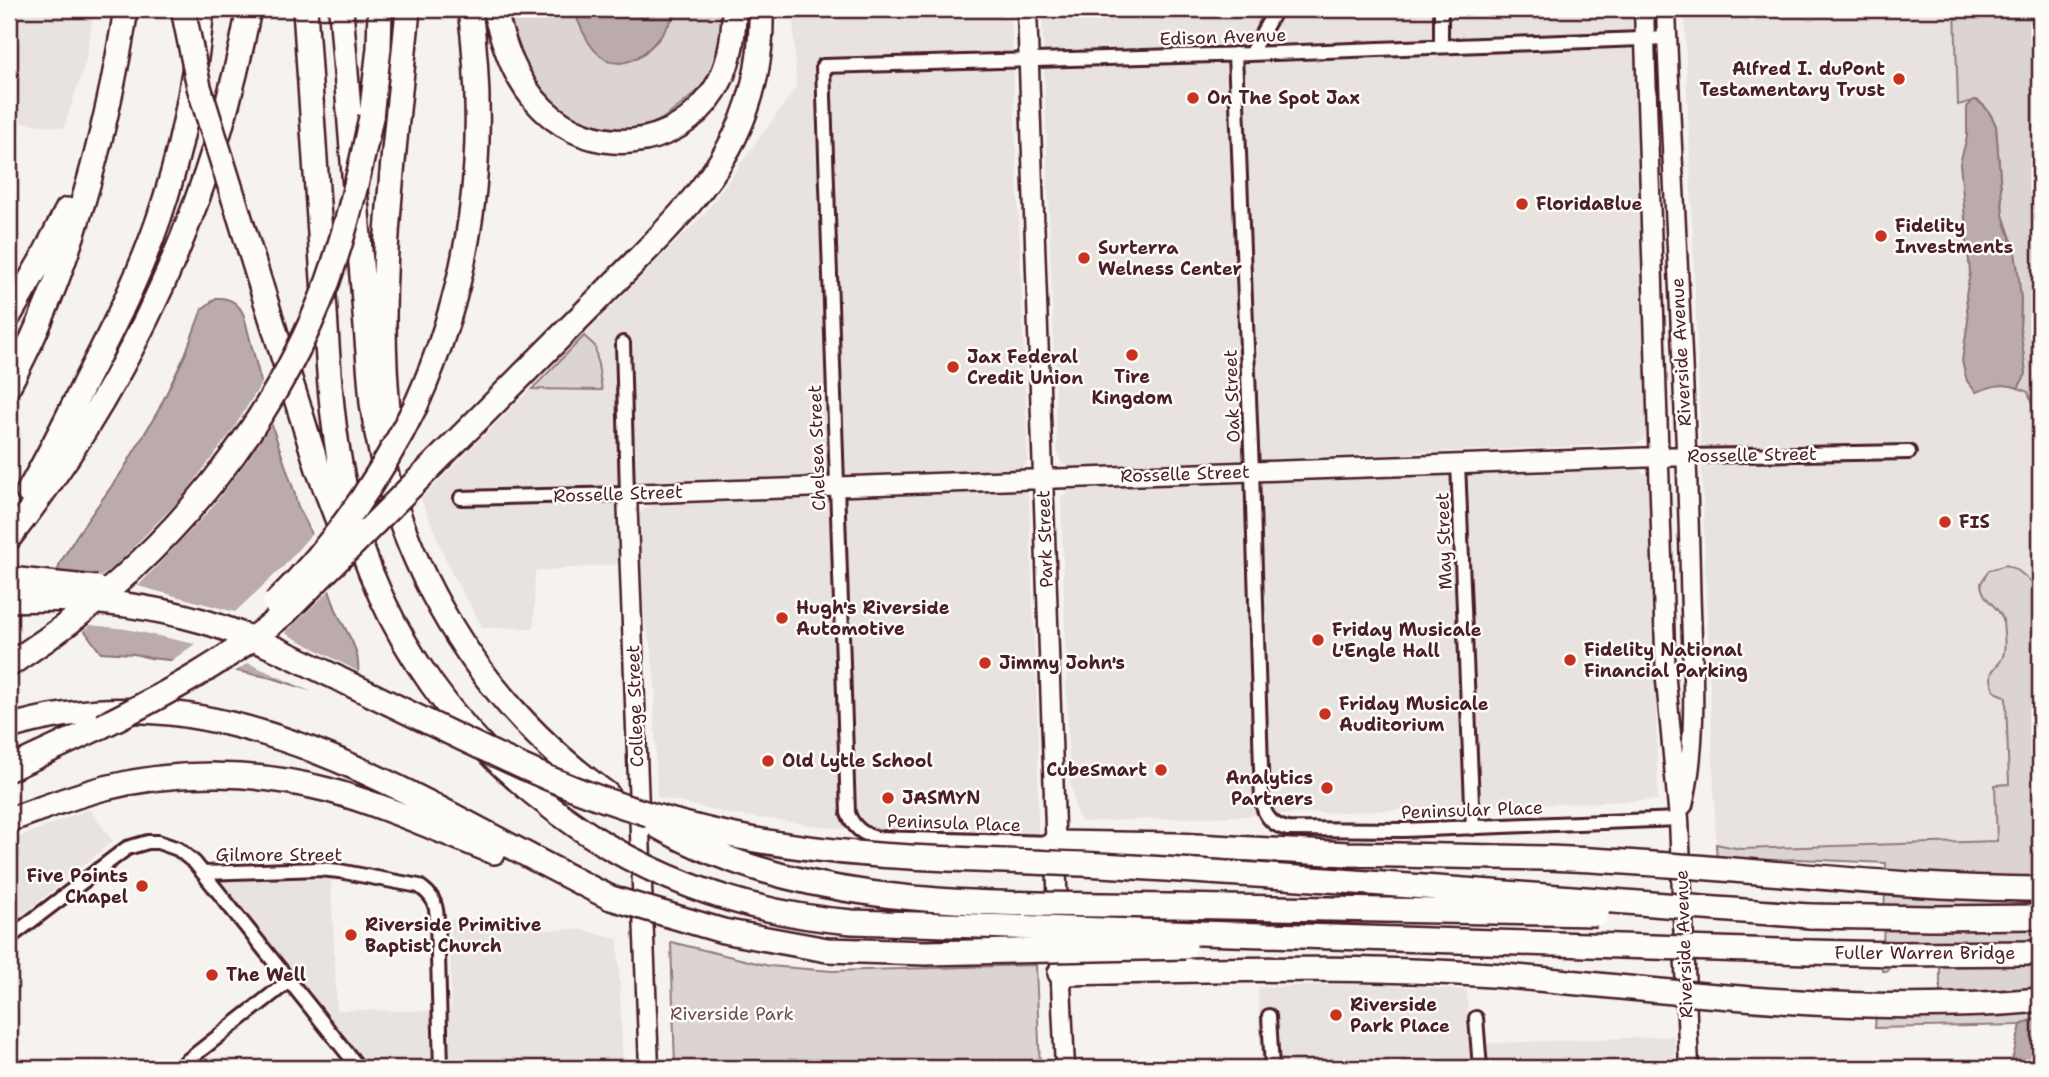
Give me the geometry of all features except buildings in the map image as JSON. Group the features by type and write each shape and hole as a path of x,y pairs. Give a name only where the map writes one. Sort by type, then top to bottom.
{"highway":[{"path":"9,386 32,338 86,191 126,9"},
{"path":"183,9 200,87 333,513 363,576 450,709 505,771 556,813 609,847 662,875 708,893 779,913 828,920 1456,941"},
{"path":"9,525 111,330 150,243 179,146 193,81 202,9"},
{"path":"9,538 99,408 160,291 190,219 214,150 249,9"},
{"path":"305,9 331,401 340,465 366,560 409,649"},
{"path":"341,9 373,415 390,491 414,557 443,616 482,674 535,734 572,768 658,827 722,857 794,880 867,893 1062,904 1810,916"},
{"path":"9,665 111,590 181,520 244,440 284,375 327,283 352,205 374,93 380,9"},
{"path":"408,9 389,203 385,353 394,463 414,557"},
{"path":"102,726 187,677 227,646 281,597 323,550 360,502 416,405 455,300 474,205 479,106 470,9"},
{"path":"494,9 503,40 517,72 538,104 558,121 583,135 620,142 647,139 665,133 689,120 702,107 714,91 728,61 734,29 734,9"},
{"path":"9,769 102,726 210,669 249,642 285,612 637,260 695,199 729,148 754,79 760,44 761,9"},
{"path":"9,316 79,187 104,116"},
{"path":"9,350 63,257"},
{"path":"9,579 65,583 146,601 272,647 520,766 566,785 660,817 757,840 868,855 1228,873 1810,916"},
{"path":"9,600 106,602 202,621"},
{"path":"9,727 90,713 141,711 189,716 262,732 357,767 611,898"},
{"path":"9,820 82,794 130,782 205,775 280,780 352,798 611,898 673,918 799,946 852,952 926,953 1456,941"},
{"path":"1054,843 1177,845 1348,854 1677,864 1943,886 2040,889"},
{"name":"Fuller Warren Bridge","path":"1810,916 2040,917"},
{"name":"Fuller Warren Bridge","path":"1456,941 1896,954 2040,953"},
{"path":"1060,973 1352,968 1442,971 1817,1005 1912,1007 2040,1000"}],"main road":[{"name":"Park Street","path":"1027,9 1054,843 1065,1068"},
{"name":"Riverside Avenue","path":"1644,9 1666,692 1679,819 1689,1068"},
{"name":"Riverside Avenue","path":"1666,9 1676,268 1687,456 1692,729 1690,766 1679,819"},
{"path":"1651,234 1676,268"},
{"name":"Rosselle Street","path":"627,494 1687,456"},
{"name":"College Street","path":"627,494 649,1068"}],"street":[{"path":"1250,54 1276,9"},
{"path":"1441,9 1441,46"},
{"name":"Edison Avenue","path":"823,66 1250,54 1667,38"},
{"name":"Oak Street","path":"1235,54 1262,801 1269,819"},
{"name":"Chelsea Street","path":"823,66 847,808 856,827"},
{"name":"College Street","path":"623,343 627,494"},
{"name":"Rosselle Street","path":"1687,456 1909,452"},
{"name":"May Street","path":"1458,463 1473,828"},
{"name":"Rosselle Street","path":"461,498 627,494"},
{"name":"Peninsular Place","path":"1269,819 1288,829 1473,828 1679,819"},
{"name":"Peninsula Place","path":"856,827 871,837 885,839 1054,843"},
{"path":"9,938 118,853 148,842 168,844 178,849 203,873 359,1068"},
{"name":"Gilmore Street","path":"203,873 340,871 419,886 433,898 437,918 441,1068"},
{"path":"178,1068 289,982"},
{"path":"1269,1016 1272,1068"},
{"path":"1476,1018 1480,1068"}],"shaded area":[{"path":"9,9 94,9 86,61 64,128 9,121"},
{"path":"574,9 678,9 651,47 637,58 623,63 609,61 596,52"},
{"path":"793,9 1011,9 1028,461 1025,466 1017,469 619,483 623,564 535,571 534,628 483,628 451,572 421,499 705,213 796,87"},
{"path":"1042,9 1634,9 1648,429 1644,440 1634,444 1070,467 1061,463 1057,448"},
{"path":"1684,9 1955,9 1958,104 1968,104 1967,137 1960,163 1970,274 1966,295 1968,321 1962,361 1989,387 2013,386 2028,392 2040,429 2040,451 2034,481 2035,539 2040,539 2040,581 2033,582 2006,565 1986,573 1989,603 2003,619 2004,651 1991,673 1997,694 2005,696 2006,699 2009,785 1995,785 1997,841 1741,849 1716,844"},
{"path":"1973,100 1984,106 1996,126 2003,215 2013,241 2018,271 2020,328 2026,374 2018,388 2002,385 1976,392 1967,381 1962,361 1968,321 1966,295 1970,273 1960,163 1967,137 1967,107"},
{"path":"216,298 233,302 244,316 273,429 297,504 309,529 337,612 357,656 358,673 312,691 272,678 197,663 100,652 82,627 56,578 60,563 77,535 123,470 158,411 185,355 202,309"},
{"path":"1637,470 1647,474 1651,480 1658,800 1082,822 1077,815 1069,778 1061,497 1070,490 1500,472"},
{"path":"1018,488 1027,493 1029,498 1038,736 1038,838 841,829 729,814 657,797 656,697 651,648 644,618 637,519 642,510 657,502"},
{"path":"89,809 113,841 9,926 9,841"},
{"path":"330,858 337,1010 451,1011 450,920 538,918 544,930 579,929 618,939 623,1068 339,1068 358,1052 206,866"},
{"path":"1369,984 1467,990 1469,1044 1674,1036 1675,1068 1261,1068 1258,987"},
{"path":"2040,1016 2040,1068 2010,1068 2021,1025"}],"green space":[{"path":"507,9 574,9 587,38 609,62 642,55 659,39 678,9 724,9 720,56 715,72 709,80 661,119 639,127 609,128 565,112 542,92 519,52"},
{"path":"1955,9 2040,9 2040,132 2034,149 2037,209 2040,216 2040,429 2028,392 2018,388 2026,373 2020,328 2021,300 2014,247 2003,215 1996,126 1981,102 1977,100 1958,105"},
{"path":"584,336 595,346 602,390 532,389"},
{"path":"2006,565 2016,569 2032,582 2040,581 2040,1016 2021,1025 1875,1028 1877,997 1940,993 1940,953 1894,958 1888,971 1882,971 1886,863 1799,859 1717,863 1716,844 1741,849 1997,841 1995,785 2009,784 2006,699 1995,692 1991,677 2003,658 2005,640 2003,619 1984,594 1981,583 1989,570"},
{"name":"Riverside Park","path":"671,942 769,966 832,971 1036,965 1040,1068 675,1068"}],"pier":[{"path":"264,379 275,420 208,512 138,586 235,612 283,567 314,531 333,587 285,633 361,673 357,681 341,693 331,696 318,695 248,663 233,673 168,663 195,644 126,629 91,625 82,632 61,608 116,565 183,496 232,431"}],"place":[{"name":"Alfred I. duPont Testamentary Trust","path":"1899,79"},
{"name":"On The Spot Jax","path":"1193,98"},
{"name":"FloridaBlue","path":"1522,204"},
{"name":"Fidelity Investments","path":"1881,236"},
{"name":"Surterra Welness Center","path":"1084,258"},
{"name":"Tire Kingdom","path":"1132,355"},
{"name":"Jax Federal Credit Union","path":"953,367"},
{"name":"FIS","path":"1945,522"},
{"name":"Hugh's Riverside Automotive","path":"782,618"},
{"name":"Friday Musicale L'Engle Hall","path":"1318,640"},
{"name":"Fidelity National Financial Parking","path":"1570,660"},
{"name":"Jimmy John's","path":"985,663"},
{"name":"Friday Musicale Auditorium","path":"1325,714"},
{"name":"Old Lytle School","path":"768,761"},
{"name":"CubeSmart","path":"1161,770"},
{"name":"Analytics Partners","path":"1327,788"},
{"name":"JASMYN","path":"888,798"},
{"name":"Five Points Chapel","path":"142,886"},
{"name":"Riverside Primitive Baptist Church","path":"351,935"},
{"name":"The Well","path":"212,975"},
{"name":"Riverside Park Place","path":"1336,1015"}]}
